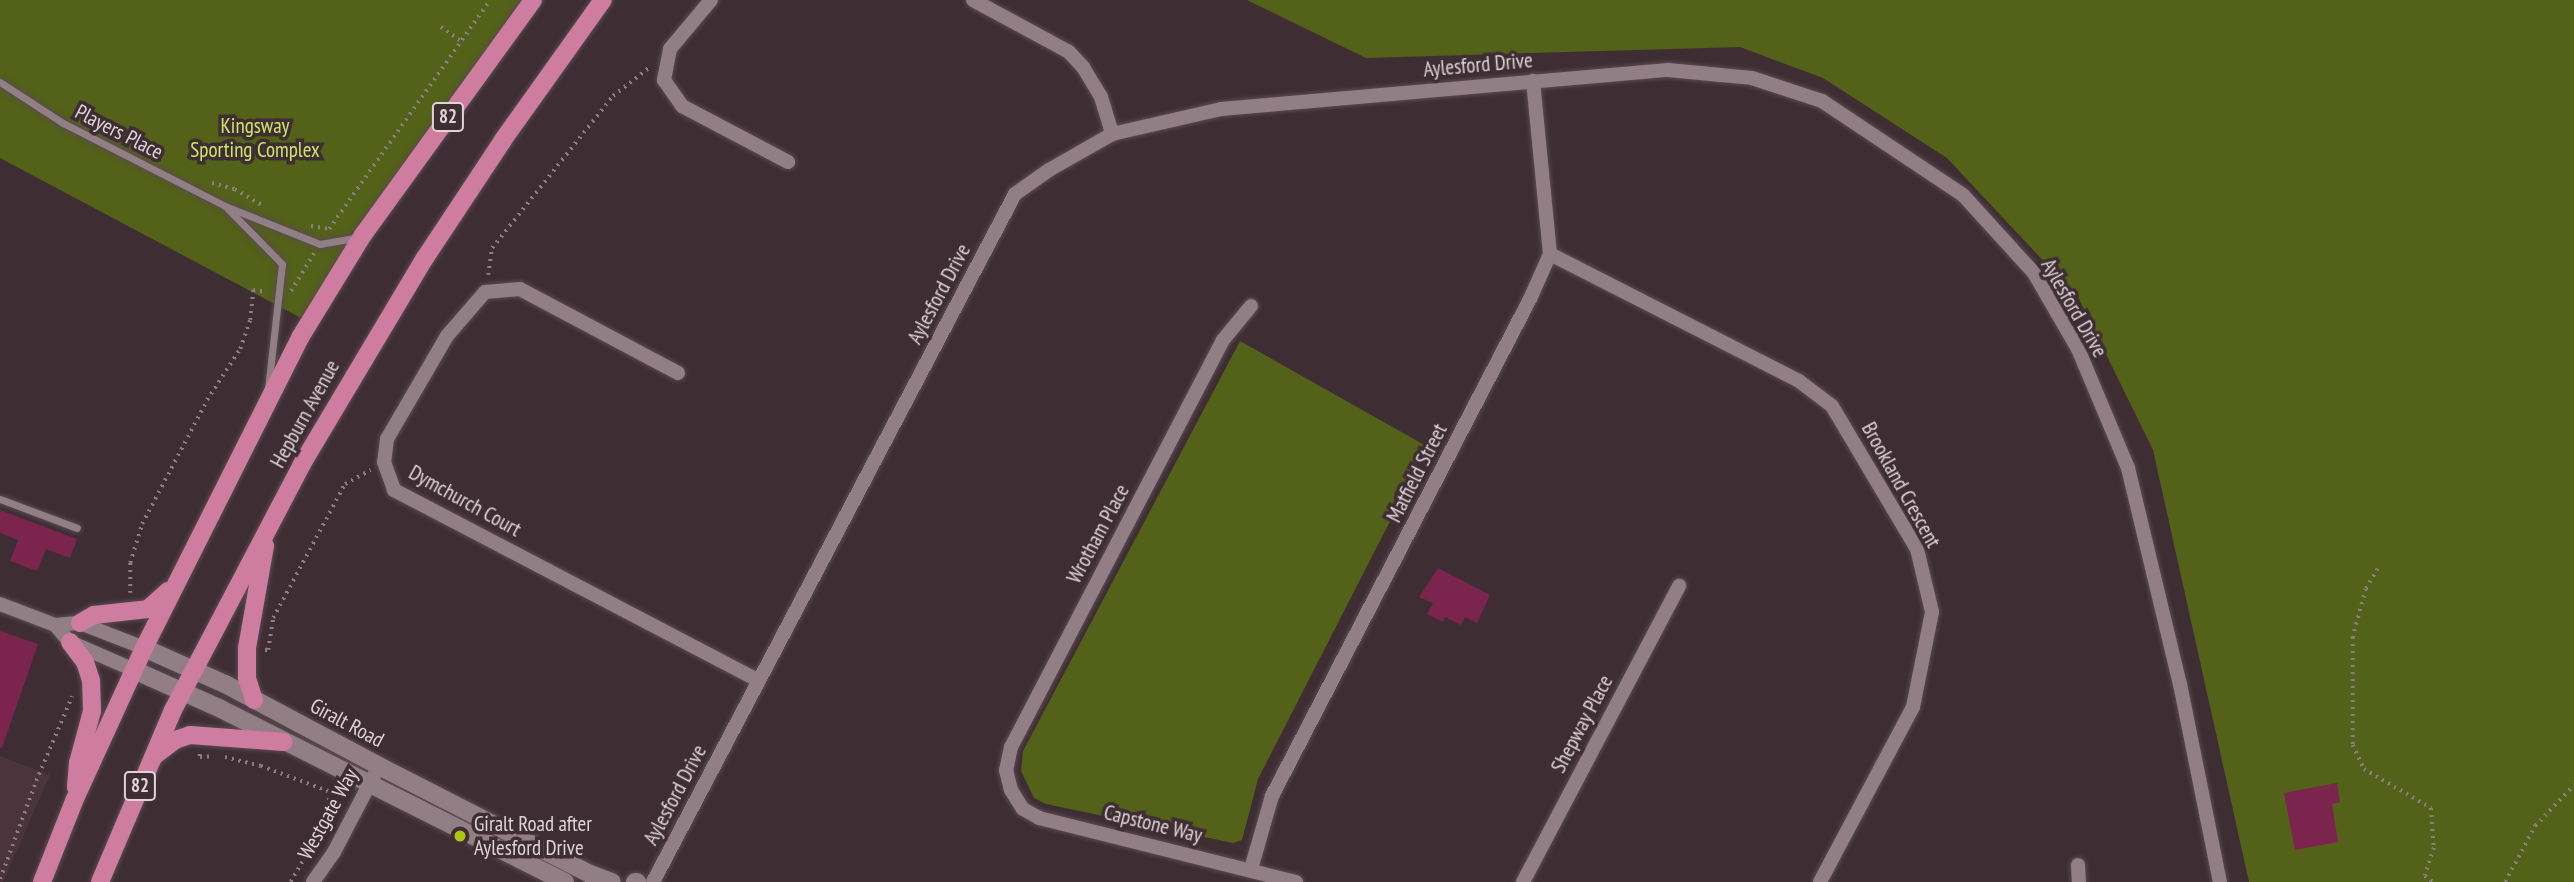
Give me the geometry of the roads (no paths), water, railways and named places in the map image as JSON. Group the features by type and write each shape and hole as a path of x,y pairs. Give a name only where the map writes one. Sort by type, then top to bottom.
{"main road":[{"name":"Hepburn Avenue","path":"42,882 74,801 144,648 301,335 363,235 533,0"},
{"name":"Hepburn Avenue","path":"100,882 151,759 194,669 267,529 357,368 503,140 603,0"},
{"path":"254,700 247,679 247,648 267,529"},
{"path":"80,623 94,615 148,610 157,604 179,578"},
{"path":"70,642 90,672 92,711 78,763 74,801"},
{"path":"151,759 175,740 190,735 284,742"}],"street":[{"path":"711,0 670,50 664,80 682,106 788,162"},
{"path":"973,0 1069,52 1083,67 1101,97 1112,134"},
{"name":"Aylesford Drive","path":"653,882 1016,194 1049,170 1112,134 1221,109 1668,70 1752,78 1822,101 1963,195 2034,273 2078,349 2128,468 2180,684 2220,882"},
{"name":"Matfield Street","path":"1251,869 1272,796 1530,299 1550,254 1533,81"},
{"name":"Brookland Crescent","path":"1550,254 1799,381 1832,406 1917,549 1932,612 1913,707 1820,882"},
{"name":"Dymchurch Court","path":"678,373 520,289 485,292 447,336 387,439 384,462 394,489 758,680"},
{"name":"Wrotham Place","path":"1011,790 1006,770 1011,747 1223,340 1251,306"},
{"name":"Shepway Place","path":"1523,882 1679,586"},
{"name":"Giralt Road","path":"0,604 55,625 80,623 194,669 590,874 612,882"},
{"name":"Giralt Road","path":"55,625 70,642 183,691 565,882"},
{"name":"Westgate Way","path":"313,882 334,852 379,766"},
{"name":"Capstone Way","path":"1011,790 1023,809 1039,818 1296,882"},
{"path":"2078,865 2079,882"}],"lane":[{"name":"Players Place","path":"0,82 62,123 225,206"},
{"path":"225,206 320,244 336,243 363,235"},
{"path":"225,206 282,264 281,294 265,407"},
{"path":"0,499 77,528"}],"place":[{"name":"Giralt Road after Aylesford Drive","path":"460,836"}],"park label":[{"name":"Kingsway Sporting Complex","path":"255,138"}]}
